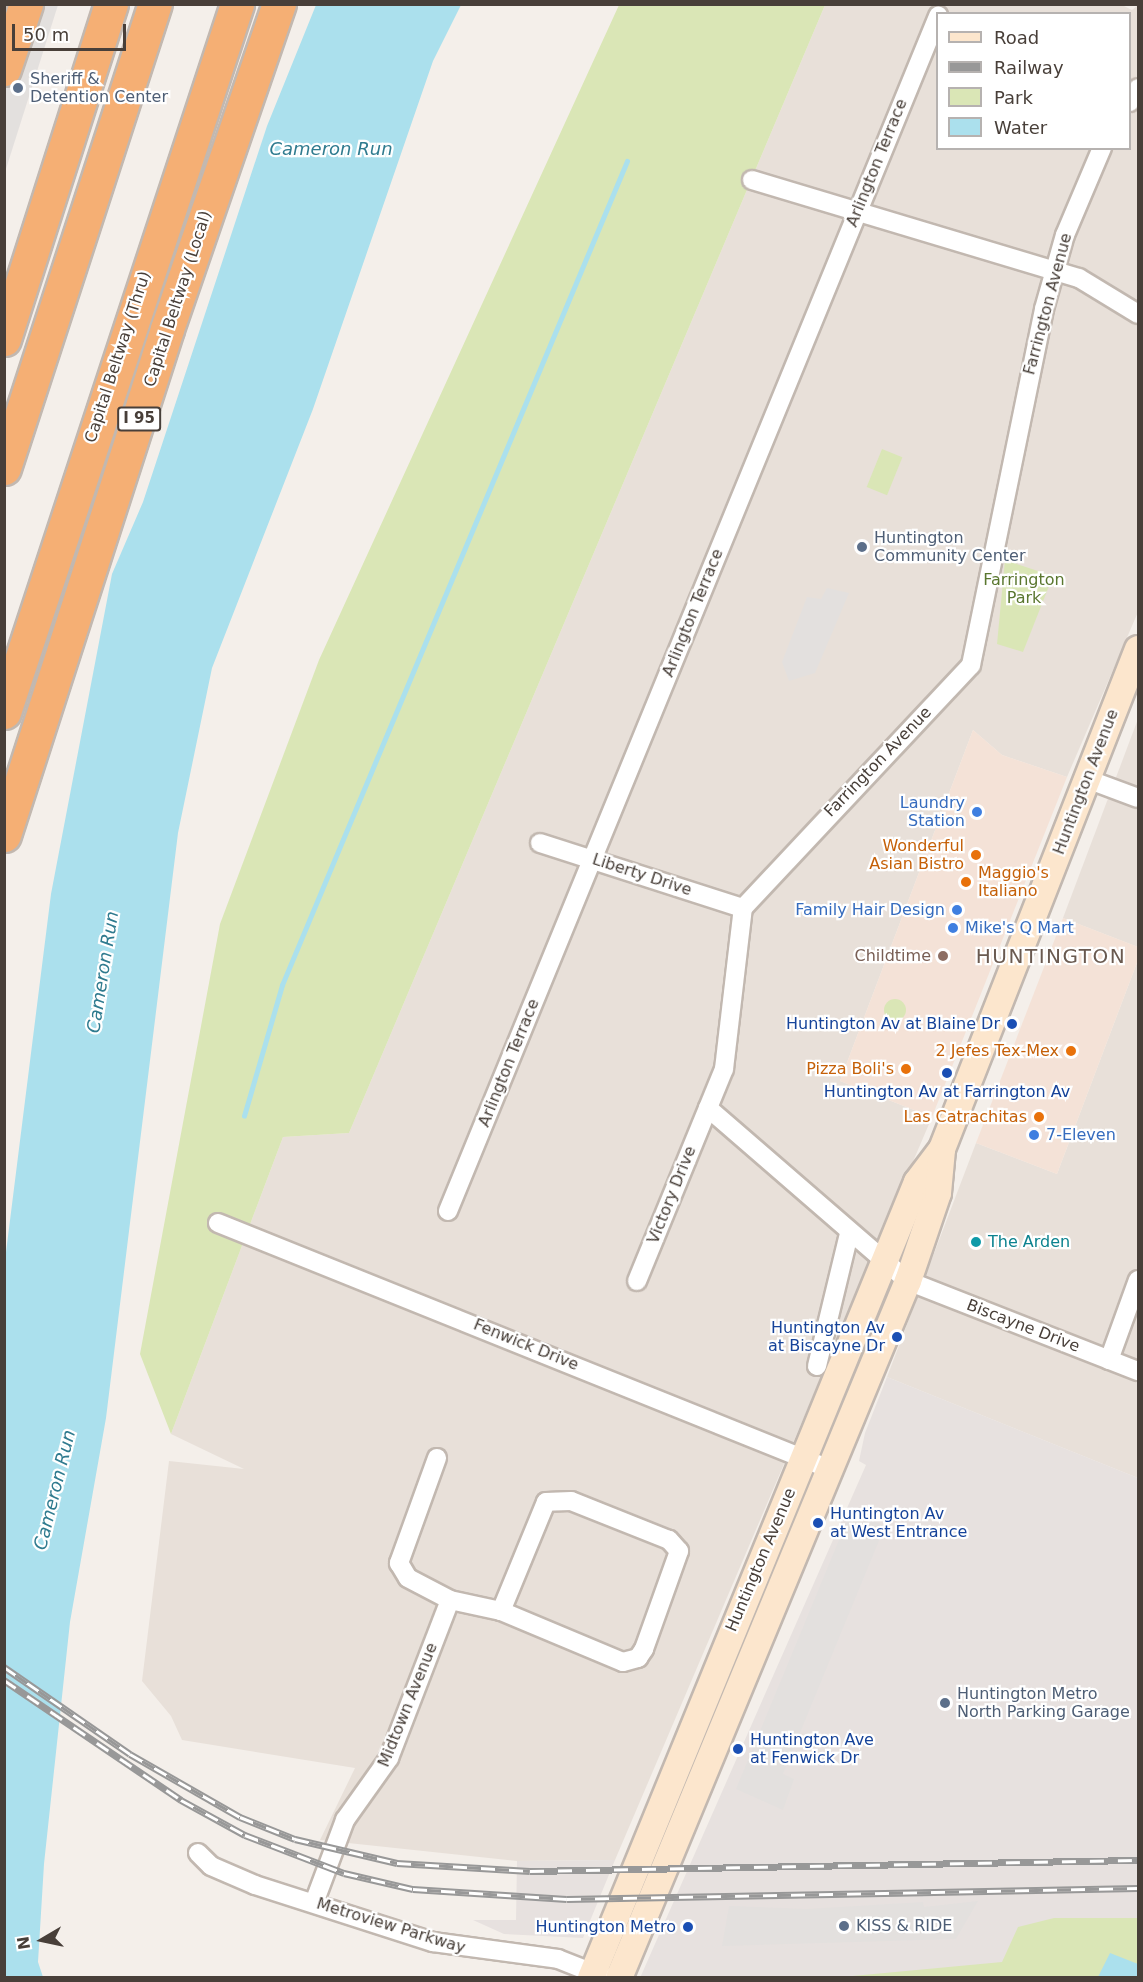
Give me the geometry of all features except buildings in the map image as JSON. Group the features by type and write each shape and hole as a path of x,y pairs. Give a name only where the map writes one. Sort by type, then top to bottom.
{"highway":[{"path":"4,69 26,4"},
{"path":"4,339 111,4"},
{"path":"4,468 155,4"},
{"name":"Capital Beltway (Thru)","path":"4,712 237,4"},
{"name":"Capital Beltway (Local)","path":"4,835 167,329 279,4"}],"main road":[{"name":"Huntington Avenue","path":"597,1975 917,1182 942,1149 1138,649"},
{"name":"Huntington Avenue","path":"622,1969 832,1470 908,1281 938,1193 942,1149"}],"street":[{"name":"Arlington Terrace","path":"448,1211 936,20"},
{"name":"Farrington Avenue","path":"743,908 971,665 1009,457 1054,273 1101,150"},
{"path":"752,180 1107,291 1138,314"},
{"path":"1087,779 1138,798"},
{"name":"Liberty Drive","path":"540,843 743,908"},
{"path":"743,908 724,1069 708,1108 725,1118 849,1234 908,1281"},
{"name":"Victory Drive","path":"637,1281 708,1108"},
{"name":"Fenwick Drive","path":"218,1223 806,1457 832,1470"},
{"path":"817,1366 849,1234"},
{"path":"1109,1360 1138,1280"},
{"name":"Biscayne Drive","path":"908,1281 1138,1371"},
{"path":"437,1458 399,1563 408,1578 450,1600 501,1611 623,1662 638,1658 679,1551 669,1540 571,1501 546,1502 501,1611"},
{"name":"Midtown Avenue","path":"314,1903 345,1820 389,1758 450,1600"},
{"name":"Metroview Parkway","path":"198,1853 211,1866 314,1903 459,1949 558,1959 597,1975"},
{"path":"597,1975 622,1969"}],"shaded area":[{"path":"1120,4 1132,10 1138,5 1138,612 1067,777 1002,755 973,730 840,1081 932,1117 615,1860 517,1861 320,1840 355,1768 182,1740 171,1716 142,1681 169,1461 244,1469 171,1434 283,1137 349,1133 825,5"},
{"name":"Sheriff & Detention Center","path":"5,5 58,5 5,172"},
{"path":"827,588 849,593 815,673 789,681 782,662 807,597 821,599"},
{"path":"1138,719 1138,947 1063,918"},
{"path":"973,730 1002,755 1067,777 932,1117 840,1081"},
{"path":"1063,918 1138,947 1138,960 1057,1174 976,1143"},
{"path":"1138,960 1138,1478 887,1377 976,1143 1057,1174"},
{"path":"887,1377 1138,1478 1138,1977 640,1978 866,1465 859,1461 865,1433"},
{"path":"851,1511 885,1526 783,1774 794,1779 783,1810 736,1789"},
{"path":"615,1860 583,1938 504,1934 473,1920 516,1920 517,1861"},
{"name":"KISS & RIDE","path":"978,1901 956,1939 722,1946 729,1906 807,1909 923,1902 924,1907"}],"green space":[{"path":"619,5 825,5 349,1133 283,1137 171,1434 140,1354 220,924 319,660"},
{"path":"882,449 902,457 887,495 867,487"},
{"name":"Farrington Park","path":"1005,560 1053,576 1023,652 997,644"},
{"path":"895,999 903,1002 906,1010 903,1018 895,1021 887,1018 884,1010 887,1002"},
{"path":"1054,1918 1138,1918 1138,1977 831,1978 1002,1962 1018,1927"}],"water":[{"name":"Cameron Run","path":"316,5 461,5 433,61 313,409 212,668 178,833 106,1418 70,1622 44,1864 38,1962 43,1977 5,1977 4,1268 51,894 112,574 143,502 267,126"},
{"path":"1110,1953 1138,1964 1138,1977 1098,1977"}],"waterway":[{"path":"244,1116 282,985 627,161"}],"railway":[{"path":"4,1667 130,1754 240,1817 295,1839 397,1863 530,1871 1138,1860"},
{"path":"4,1680 181,1800 245,1835 344,1873 413,1889 567,1899 1138,1888"}],"place":[{"name":"Sheriff & Detention Center","path":"18,88"},
{"name":"Huntington Community Center","path":"862,547"},
{"name":"Laundry Station","path":"977,812"},
{"name":"Wonderful Asian Bistro","path":"976,855"},
{"name":"Maggio's Italiano","path":"966,882"},
{"name":"Family Hair Design","path":"957,910"},
{"name":"Mike's Q Mart","path":"953,928"},
{"name":"Childtime","path":"943,956"},
{"name":"Huntington Av at Blaine Dr","path":"1012,1024"},
{"name":"2 Jefes Tex-Mex","path":"1071,1051"},
{"name":"Pizza Boli's","path":"906,1069"},
{"name":"Huntington Av at Farrington Av","path":"947,1073"},
{"name":"Las Catrachitas","path":"1039,1117"},
{"name":"7-Eleven","path":"1034,1135"},
{"name":"The Arden","path":"976,1242"},
{"name":"Huntington Av at Biscayne Dr","path":"897,1337"},
{"name":"Huntington Av at West Entrance","path":"818,1523"},
{"name":"Huntington Metro North Parking Garage","path":"945,1703"},
{"name":"Huntington Ave at Fenwick Dr","path":"738,1749"},
{"name":"KISS & RIDE","path":"844,1926"},
{"name":"Huntington Metro","path":"688,1927"}],"district":[{"name":"HUNTINGTON","path":"1051,956"}]}
